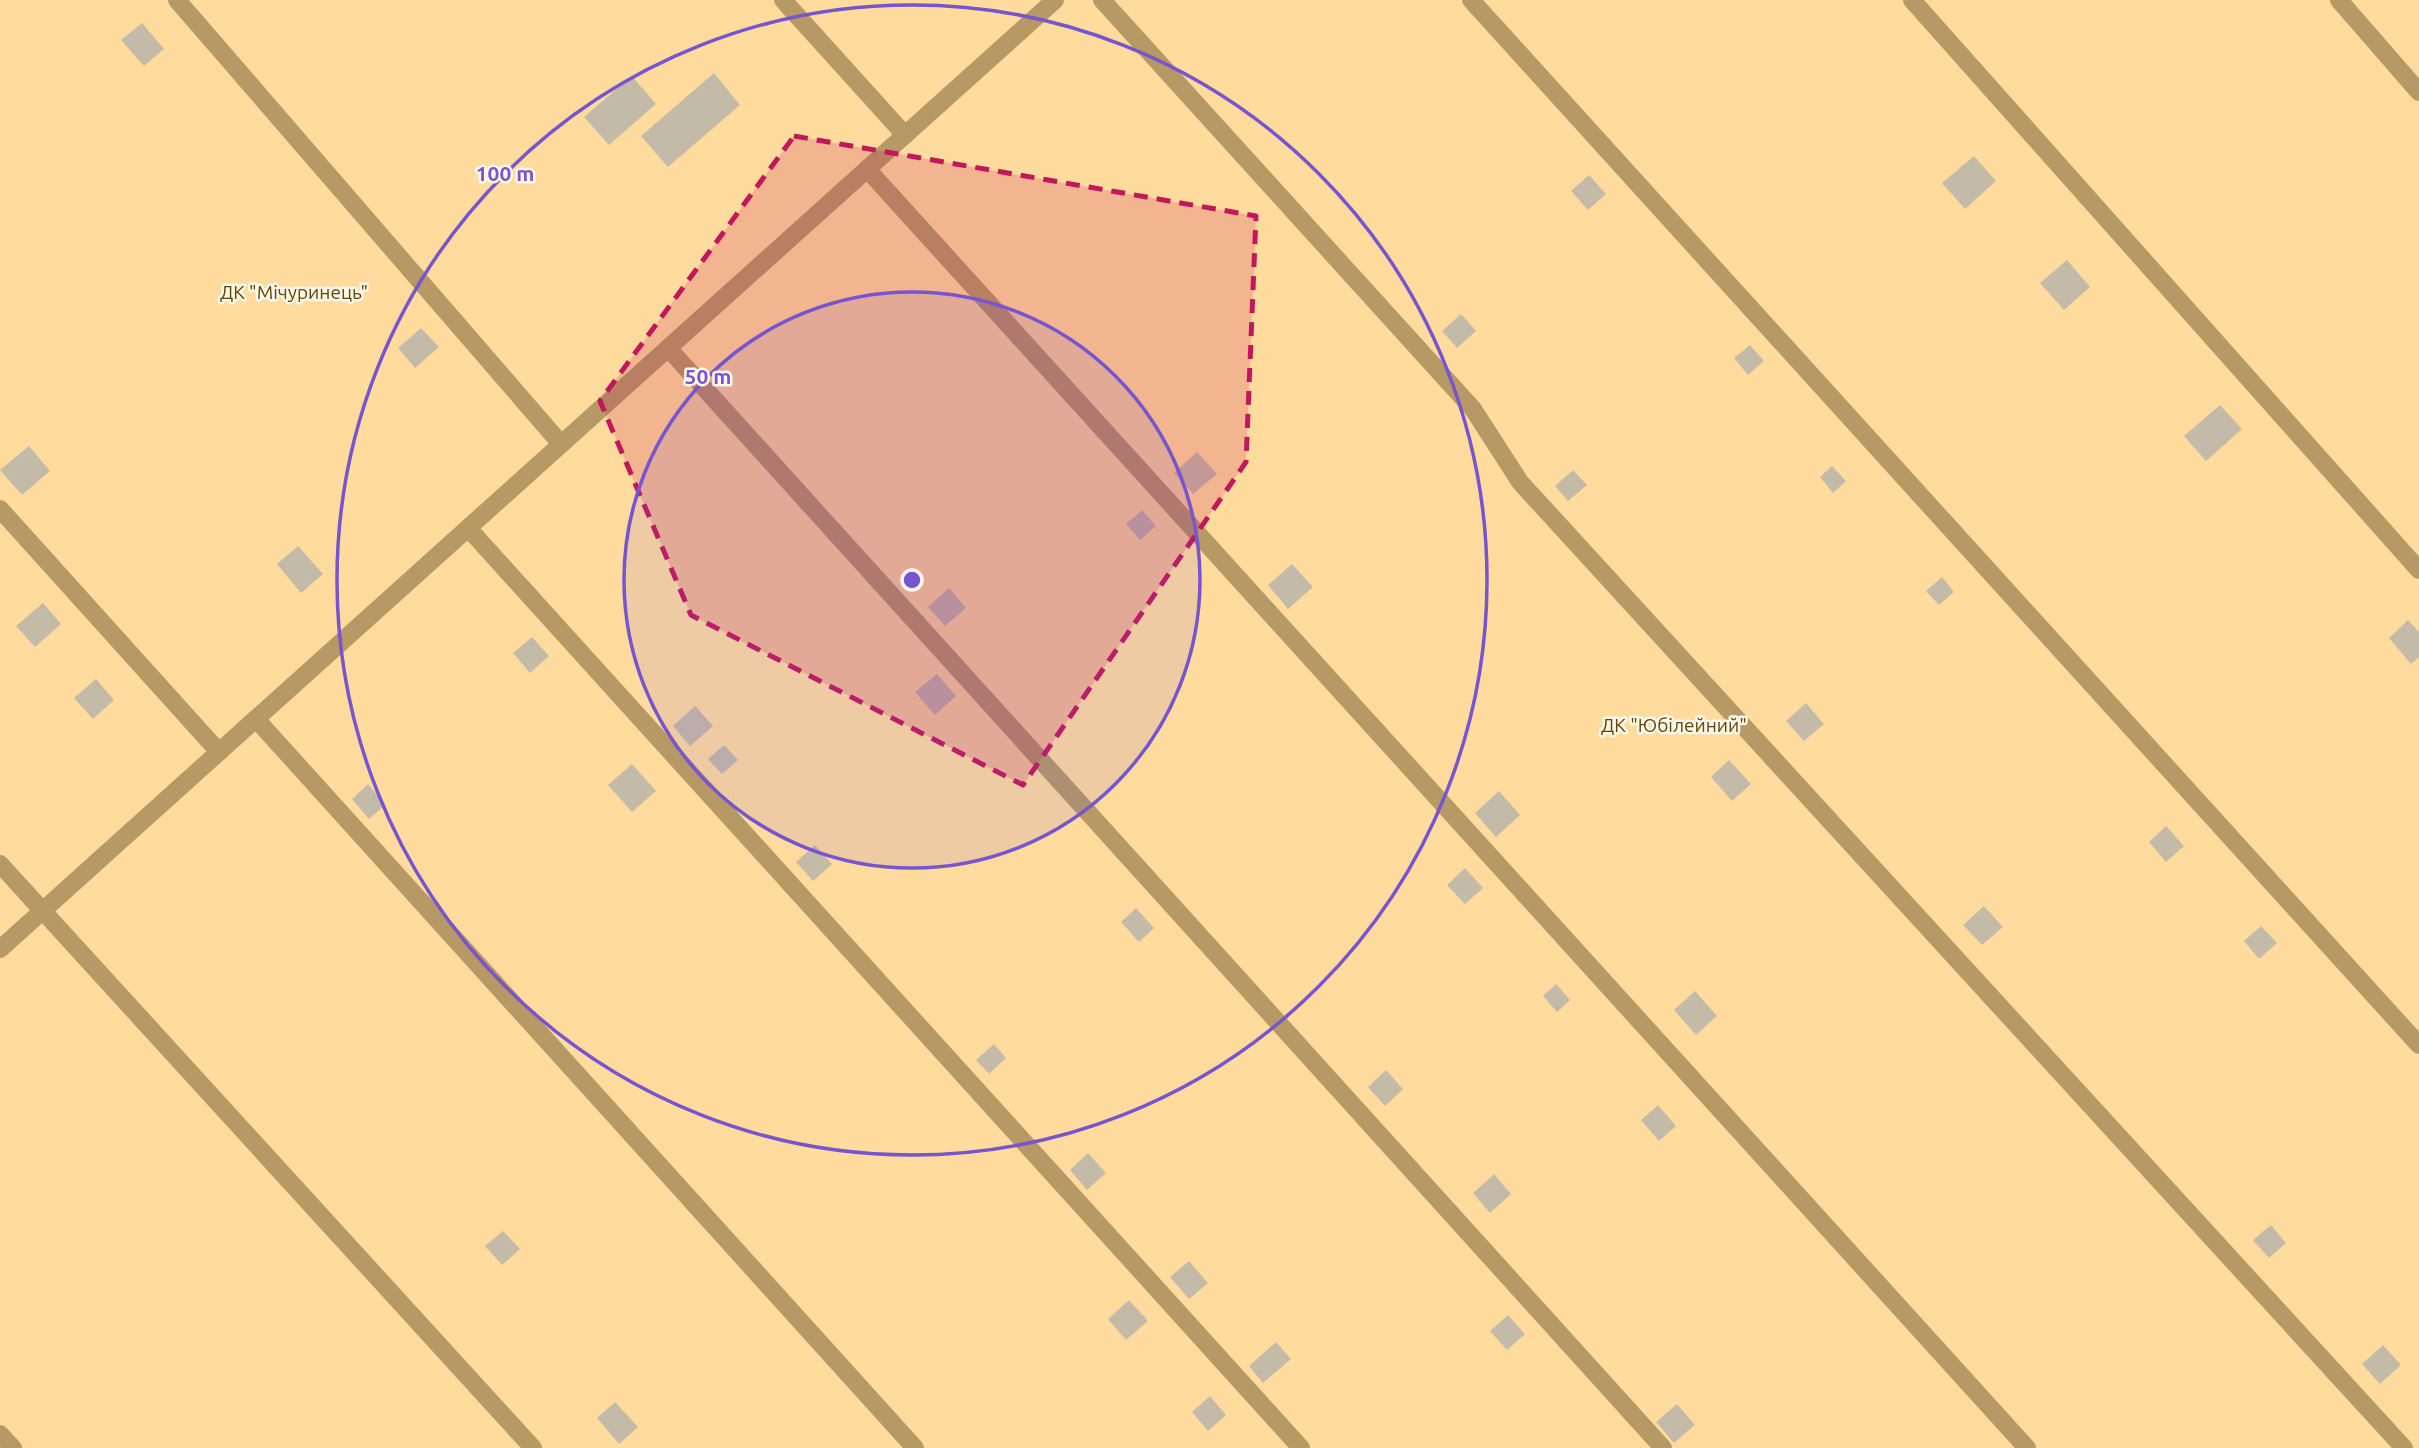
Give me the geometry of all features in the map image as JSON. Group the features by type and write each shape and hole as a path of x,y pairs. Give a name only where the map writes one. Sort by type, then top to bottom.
{"lane":[{"path":"177,0 561,444"},
{"path":"783,0 905,135"},
{"path":"0,949 1055,0"},
{"path":"1102,0 1473,409 1520,482 2404,1448"},
{"path":"1471,0 2419,1045"},
{"path":"1912,0 2419,570"},
{"path":"2339,0 2419,92"},
{"path":"867,169 2027,1448"},
{"path":"668,348 1663,1448"},
{"path":"0,509 219,752"},
{"path":"468,528 1301,1448"},
{"path":"256,719 915,1448"},
{"path":"0,864 533,1448"},
{"path":"0,1434 13,1448"}],"highlighted area":[{"path":"794,136 1256,216 1246,462 1023,785 691,615 600,401"}],"green space":[{"name":"ДК \"Юбілейний\"","path":"0,0 2419,0 2419,1448 0,1448"}],"building":[{"path":"142,23 164,49 144,66 121,40"},
{"path":"714,73 740,105 668,167 641,136"},
{"path":"632,76 656,104 609,145 584,117"},
{"path":"1974,156 1996,181 1965,209 1942,183"},
{"path":"1589,175 1606,194 1588,210 1571,191"},
{"path":"2067,260 2090,287 2064,310 2040,283"},
{"path":"1461,314 1476,331 1457,348 1442,331"},
{"path":"421,328 439,347 415,368 398,348"},
{"path":"1750,345 1764,361 1748,375 1734,358"},
{"path":"2220,405 2242,429 2206,461 2184,436"},
{"path":"29,446 50,471 22,495 0,470"},
{"path":"1197,452 1217,474 1193,494 1174,473"},
{"path":"1832,466 1846,481 1833,493 1820,477"},
{"path":"1573,470 1587,485 1568,501 1555,486"},
{"path":"1142,510 1156,526 1140,540 1126,524"},
{"path":"298,546 323,574 301,593 277,564"},
{"path":"1292,564 1313,587 1288,609 1268,585"},
{"path":"1942,577 1954,592 1939,605 1926,591"},
{"path":"949,588 966,608 945,626 928,607"},
{"path":"43,603 61,624 35,647 16,626"},
{"path":"2408,620 2419,632 2419,657 2411,664 2389,638"},
{"path":"532,637 549,656 530,673 513,653"},
{"path":"937,674 956,696 935,715 915,692"},
{"path":"96,679 114,700 93,719 74,698"},
{"path":"1806,703 1824,724 1804,741 1786,721"},
{"path":"695,706 713,726 690,746 673,726"},
{"path":"724,745 738,760 722,774 708,759"},
{"path":"1729,760 1751,784 1732,801 1711,777"},
{"path":"632,764 656,791 632,812 608,785"},
{"path":"368,784 385,805 369,819 352,799"},
{"path":"1499,791 1520,815 1496,837 1475,813"},
{"path":"2166,826 2184,846 2166,862 2149,842"},
{"path":"815,845 832,864 813,881 796,862"},
{"path":"1465,868 1483,888 1465,904 1447,885"},
{"path":"1984,906 2003,927 1982,945 1963,925"},
{"path":"1136,908 1154,928 1139,942 1121,922"},
{"path":"2261,926 2277,943 2259,959 2244,941"},
{"path":"1556,984 1570,1000 1557,1012 1543,996"},
{"path":"1695,991 1717,1016 1696,1035 1674,1010"},
{"path":"994,1044 1006,1058 989,1074 976,1060"},
{"path":"1386,1070 1403,1089 1385,1106 1368,1087"},
{"path":"1658,1105 1676,1126 1659,1141 1641,1120"},
{"path":"1088,1153 1106,1173 1087,1190 1070,1170"},
{"path":"1494,1174 1511,1194 1490,1213 1473,1193"},
{"path":"2271,1225 2286,1243 2269,1258 2253,1240"},
{"path":"503,1231 520,1249 502,1265 485,1246"},
{"path":"1189,1261 1208,1283 1189,1299 1170,1277"},
{"path":"1129,1300 1148,1321 1126,1340 1108,1319"},
{"path":"1508,1315 1525,1334 1507,1350 1490,1331"},
{"path":"1276,1342 1291,1359 1263,1383 1249,1366"},
{"path":"2383,1345 2401,1365 2380,1384 2362,1364"},
{"path":"1210,1396 1226,1415 1208,1431 1192,1412"},
{"path":"615,1402 638,1427 619,1444 597,1418"},
{"path":"1677,1404 1695,1425 1674,1443 1656,1422"}],"park label":[{"name":"ДК \"Мічуринець\"","path":"294,292"}]}
